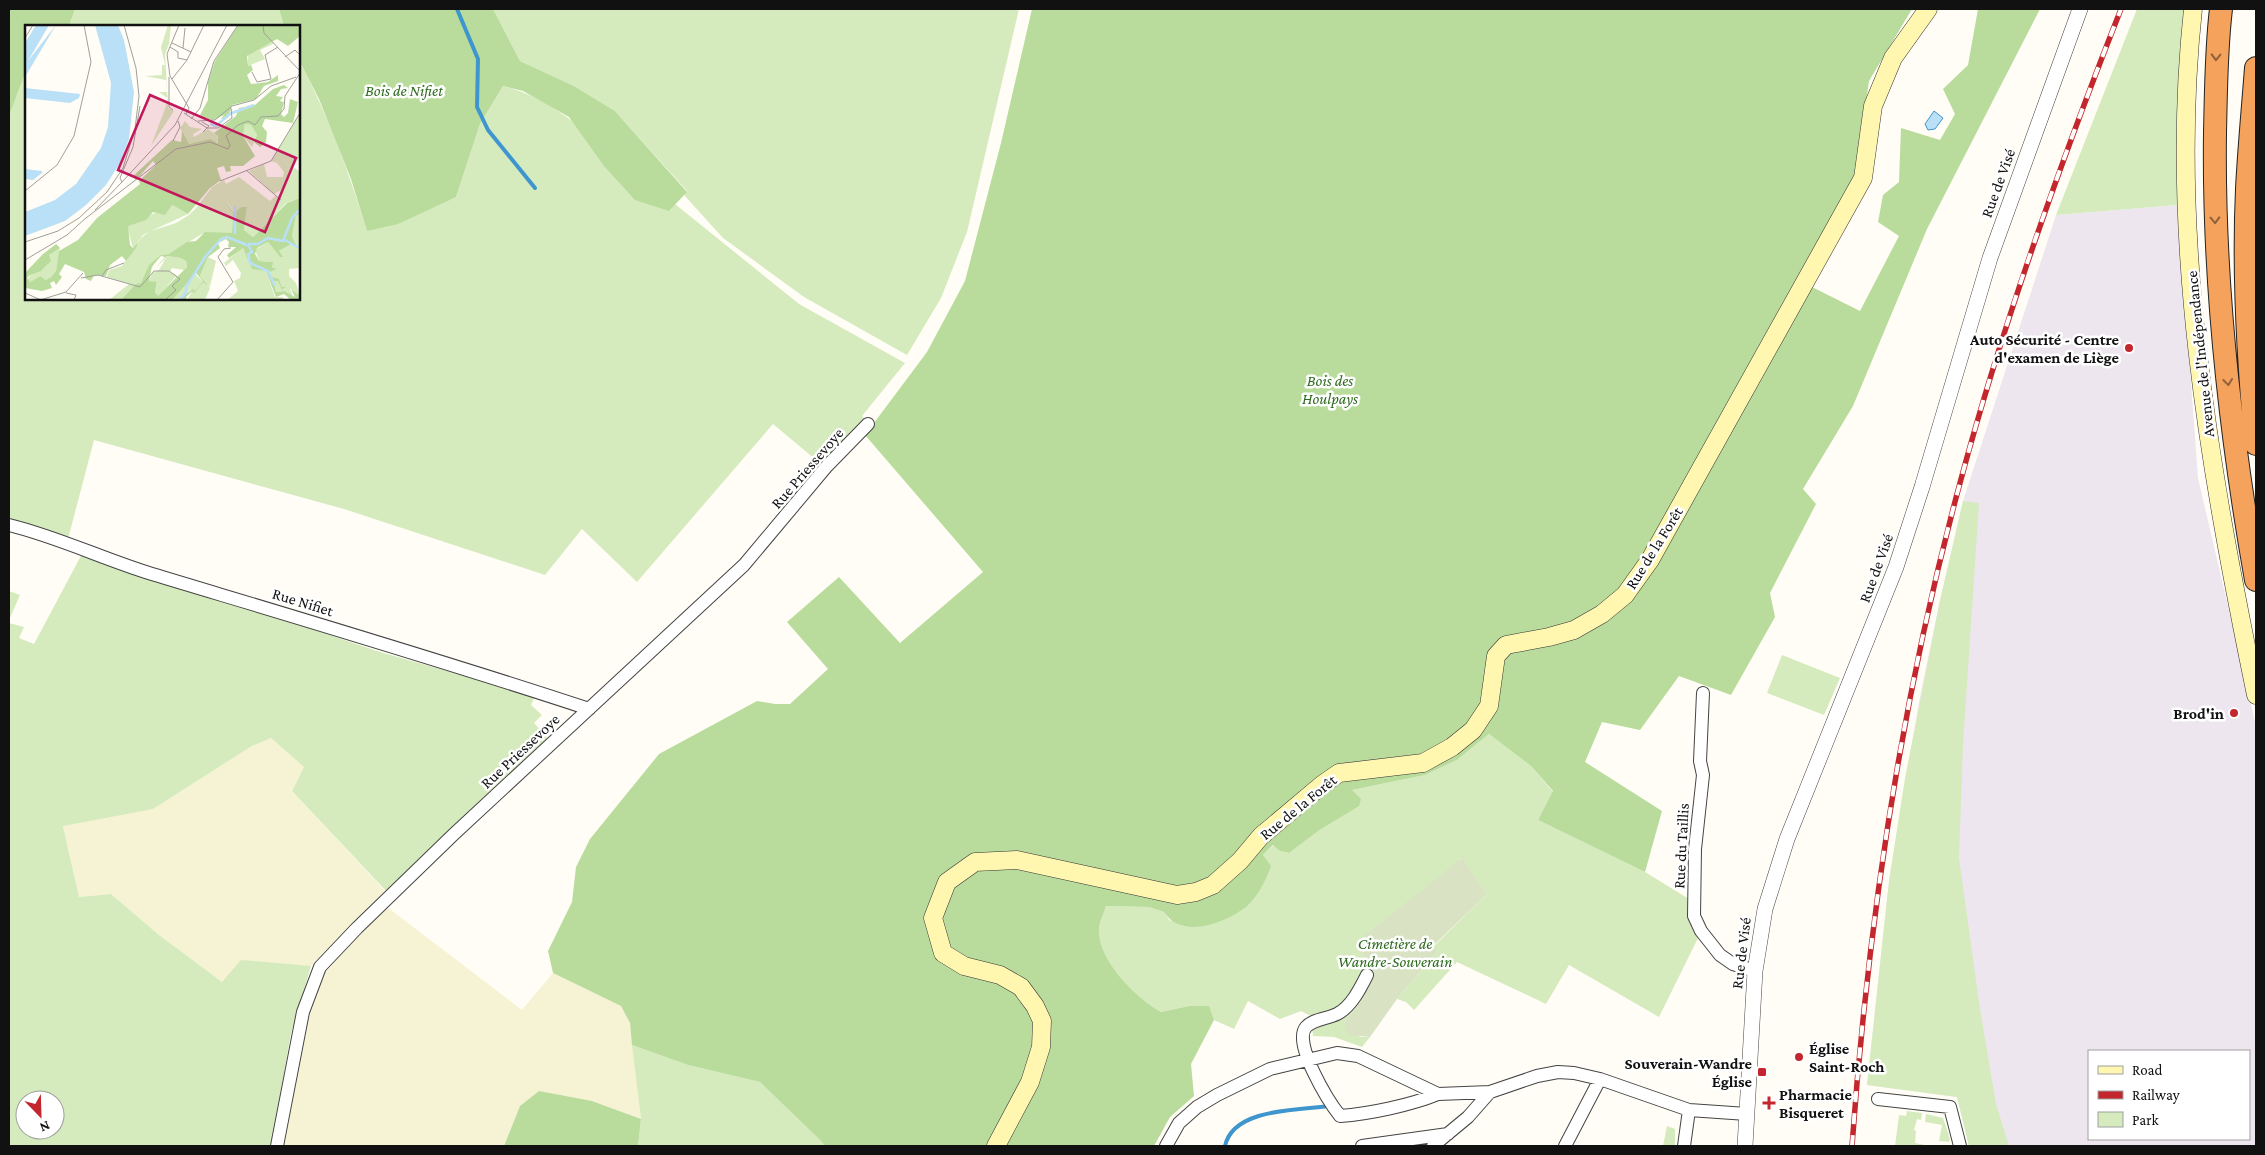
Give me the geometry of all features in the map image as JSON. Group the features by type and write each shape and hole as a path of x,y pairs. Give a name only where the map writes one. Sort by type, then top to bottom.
{"highway":[{"path":"2221,9 2216,47 2214,189 2218,278 2237,455 2256,580"},
{"path":"2256,68 2247,190 2247,274 2249,368 2256,444"}],"main road":[{"name":"Rue de la Forêt","path":"996,1146 1030,1082 1041,1047 1042,1021 1036,1006 1021,987 1000,975 964,966 942,953 933,918 947,882 975,862 1017,860 1177,894 1196,892 1213,885 1240,862 1261,836 1339,773 1423,763 1452,747 1473,730 1488,706 1496,656 1506,645 1574,630 1602,614 1625,595 1650,560 1863,178 1873,106 1893,58 1928,9"},
{"name":"Avenue de l'Indépendance","path":"2194,9 2185,122 2192,289 2201,378 2212,458 2233,581 2256,695"}],"street":[{"name":"Rue de Visé","path":"1745,1146 1755,971 1765,908 1787,839 1896,567 1922,487 1990,258 2080,9"},
{"name":"Rue Priessevoye","path":"277,1146 303,1012 320,967 357,928 454,834 744,565 827,466 868,424"},
{"name":"Rue Nifiet","path":"9,525 44,534 135,568 482,674 589,709"},
{"name":"Rue du Taillis","path":"1704,693 1700,762 1703,775 1695,849 1694,916 1701,931 1720,955 1733,964 1755,971"},
{"path":"1367,975 1358,992 1344,1010 1310,1023 1304,1029 1302,1038 1308,1059 1317,1079 1340,1116 1356,1115 1424,1100 1438,1094 1490,1092 1537,1076 1558,1072 1574,1073 1600,1079 1689,1110 1747,1114"},
{"path":"1166,1146 1179,1123 1197,1107 1270,1069 1337,1053 1358,1056 1438,1094"},
{"path":"1565,1146 1600,1079"},
{"path":"1433,1146 1481,1105 1490,1092"},
{"path":"1878,1098 1950,1107 1960,1146"},
{"path":"1684,1146 1689,1110"},
{"path":"1362,1146 1448,1134"}],"shaded area":[{"path":"2178,205 2198,478 2256,726 2256,1146 1969,1146 1957,1097 1867,1085 1889,881 1919,702 1963,501 2056,215"},
{"path":"271,738 304,767 292,791 385,891 311,966 290,965 222,982 159,935 111,894 79,897 63,825 153,809 252,746"},
{"path":"387,907 522,1010 553,973 621,1006 630,1023 641,1119 592,1101 520,1106 504,1146 282,1146 308,1006 323,975"}],"green space":[{"path":"9,9 75,9 69,25 25,25 25,74 9,116"},
{"path":"75,9 279,9 284,25 69,25"},
{"name":"Bois de Nifiet","path":"279,9 493,9 520,61 574,86 615,111 687,192 669,211 635,200 604,166 569,117 523,91 503,86 480,124 456,197 398,224 367,231 351,179 319,99 300,62 300,25 284,25"},
{"path":"493,9 1019,9 967,232 941,298 907,355 804,297 723,238 684,195 687,191 615,111 574,86 520,61"},
{"name":"Bois des Houlpays","path":"1032,9 1912,9 1869,81 1855,177 1798,280 1860,311 1899,236 1878,222 1883,195 1899,182 1901,128 1940,140 1955,114 1943,89 1968,65 1978,9 2040,9 1927,229 1853,406 1803,489 1816,504 1770,593 1775,617 1731,695 1679,676 1640,730 1602,722 1585,762 1662,811 1645,872 1538,820 1553,791 1531,766 1489,734 1457,760 1425,775 1352,790 1361,799 1359,806 1321,829 1289,853 1280,851 1273,845 1263,855 1271,866 1258,893 1247,906 1228,918 1216,923 1193,927 1182,925 1172,920 1164,912 1149,907 1106,906 1099,929 1101,943 1112,967 1121,978 1141,998 1161,1012 1189,1006 1209,1006 1214,1020 1191,1064 1194,1096 1170,1117 1154,1146 825,1146 760,1082 688,1065 632,1045 630,1023 621,1006 553,973 548,951 572,902 576,867 590,839 659,754 757,701 790,704 828,669 787,622 839,577 900,643 983,572 865,435 927,352 965,281 1001,143"},
{"path":"2137,9 2187,9 2178,205 2056,215"},
{"path":"300,62 337,144 367,231 456,197 480,124 503,86 527,94 550,106 572,121 613,156 669,211 675,204 799,304 905,363 862,416 865,419 822,465 773,424 637,582 582,529 545,575 344,509 94,440 68,539 9,521 9,116 25,74 25,300 300,300"},
{"path":"1963,501 1979,503 1963,745 1959,858 1980,1009 1996,1104 2009,1146 1969,1146 1957,1097 1867,1085 1889,881 1905,778 1939,605"},
{"path":"83,552 380,652 535,696 531,705 542,715 534,723 548,739 387,892 292,791 304,767 271,738 252,746 153,809 63,826 79,897 111,894 159,935 222,982 241,960 311,966 291,1033 271,1146 9,1146 9,623 24,627 19,638 34,644"},
{"path":"9,591 20,595 9,620"},
{"path":"1782,655 1840,678 1824,715 1767,693"},
{"path":"1489,734 1531,766 1553,792 1538,820 1645,872 1689,899 1699,936 1659,1017 1569,965 1546,1004 1457,962 1414,1010 1406,1002 1397,999 1437,952 1433,947 1487,894 1461,858 1369,978 1364,997 1344,1023 1360,1037 1370,1037 1362,1047 1334,1037 1313,1036 1311,1016 1301,1011 1280,1019 1248,1001 1234,1029 1214,1020 1208,1006 1189,1006 1161,1012 1141,998 1112,967 1101,943 1099,932 1100,922 1106,906 1149,907 1164,912 1170,921 1263,855 1274,845 1280,851 1289,853 1321,829 1352,790 1425,775 1457,760"},
{"name":"Cimetière de Wandre-Souverain","path":"1462,858 1487,894 1433,946 1437,952 1397,999 1370,1037 1347,1035 1344,1023 1364,997 1369,978 1365,972 1363,937"},
{"path":"632,1045 688,1065 760,1082 825,1146 638,1146 641,1119"},
{"path":"539,1091 592,1101 641,1119 638,1146 504,1146 520,1106"},
{"path":"1907,1111 1922,1113 1921,1120 1917,1119 1914,1130 1916,1131 1915,1143 1930,1146 1895,1146 1899,1115 1906,1116"},
{"path":"1926,1114 1943,1118 1950,1139 1949,1142 1939,1141 1942,1125 1925,1122"},
{"path":"1667,1126 1675,1129 1675,1146 1663,1146"}],"water":[{"path":"1934,111 1943,118 1935,129 1928,130 1925,124"}],"waterway":[{"path":"457,9 478,59 477,107 488,130 535,188"},
{"path":"1225,1146 1231,1134 1240,1124 1254,1118 1285,1110 1330,1106"}],"railway":[{"path":"1852,1146 1867,979 1890,812 1920,647 1939,565 1977,423 2014,303 2076,126 2121,9"}],"place":[{"name":"Auto Sécurité - Centre d'examen de Liège","path":"2129,348"},
{"name":"Brod'in","path":"2234,713"},
{"name":"Église Saint-Roch","path":"1799,1057"},
{"name":"Souverain-Wandre Église","path":"1762,1072"},
{"name":"Pharmacie Bisqueret","path":"1769,1103"}]}
